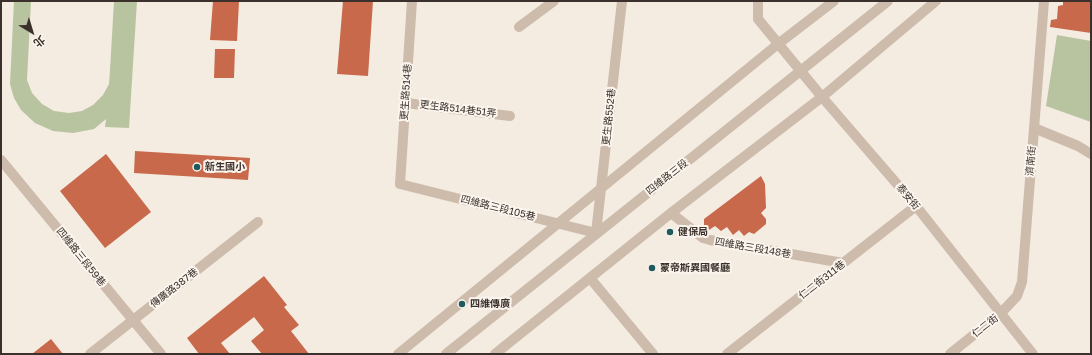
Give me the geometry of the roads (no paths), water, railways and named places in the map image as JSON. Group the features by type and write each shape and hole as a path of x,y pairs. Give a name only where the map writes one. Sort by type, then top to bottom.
{"street":[{"name":"更生路514巷","path":"400,184 412,1"},
{"path":"519,27 554,1"},
{"name":"更生路552巷","path":"596,233 622,1"},
{"name":"泰安街","path":"758,1 758,19 822,97 916,206 1033,354"},
{"path":"398,354 778,44 834,1"},
{"name":"四維路三段","path":"446,354 888,1"},
{"path":"495,354 671,213 822,97 936,1"},
{"name":"濟南街","path":"1001,314 1017,296 1022,282 1044,1"},
{"name":"更生路514巷51弄","path":"406,102 510,116"},
{"path":"1034,128 1078,146 1091,154"},
{"name":"四維路三段59巷","path":"1,160 161,354"},
{"name":"四維路三段105巷","path":"400,184 596,233"},
{"name":"仁二街311巷","path":"727,354 916,206"},
{"name":"四維路三段148巷","path":"671,213 703,238 843,263"},
{"name":"傳廣路387巷","path":"90,354 258,222"},
{"path":"590,278 653,354"},
{"name":"仁二街","path":"950,354 1001,314"}],"place":[{"name":"新生國小","path":"197,167"},
{"name":"健保局","path":"670,232"},
{"name":"蒙帝斯異國餐廳","path":"652,268"},
{"name":"四維傳廣","path":"462,304"}]}
